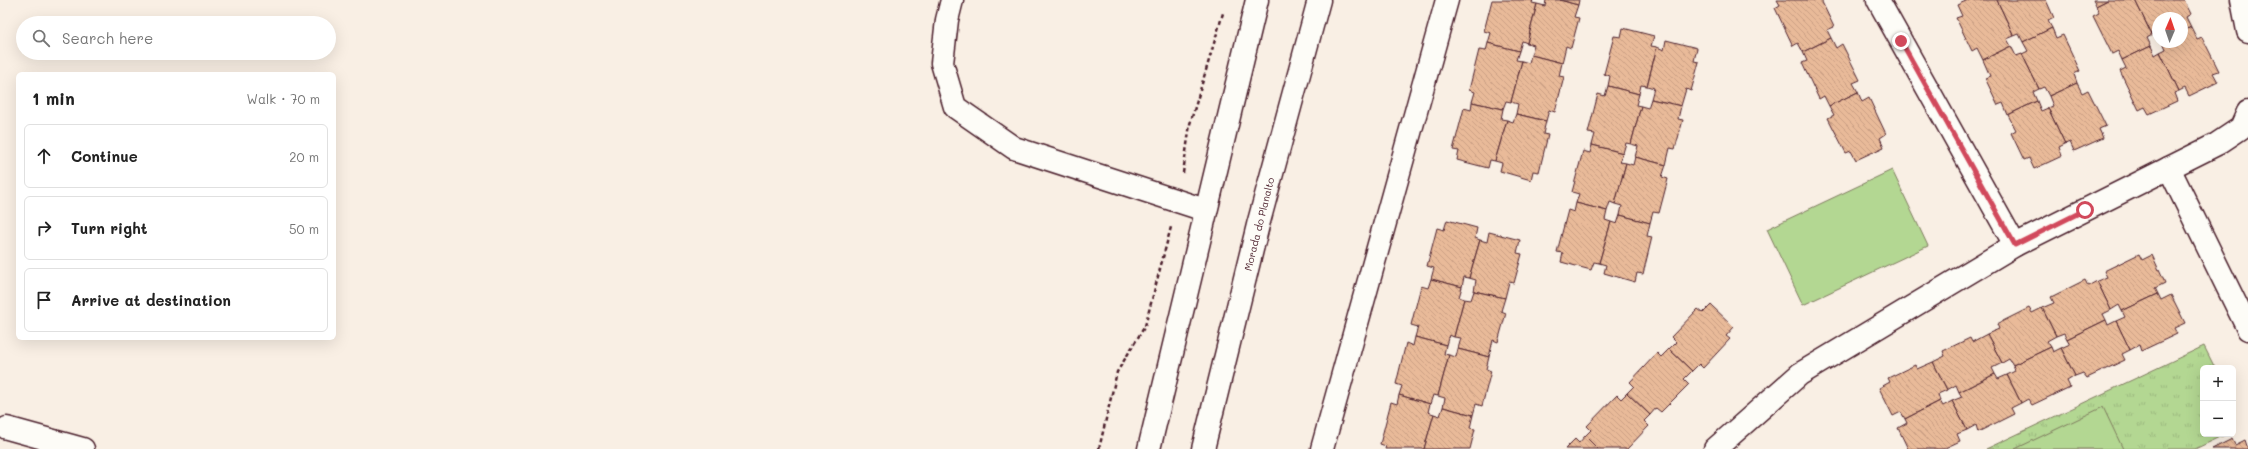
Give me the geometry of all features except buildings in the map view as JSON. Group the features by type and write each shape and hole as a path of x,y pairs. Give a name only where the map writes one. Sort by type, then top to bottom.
{"street":[{"path":"952,0 947,20 942,63 955,107 1014,148 1206,210"},
{"path":"1149,449 1257,0"},
{"name":"Morada do Planalto","path":"1203,449 1258,225 1319,0"},
{"path":"1322,449 1447,0"},
{"path":"1878,0 2015,245"},
{"path":"2242,0 2248,31"},
{"path":"1715,449 1800,374 2015,245 2217,144 2241,128 2248,112"},
{"path":"2169,168 2248,329"},
{"path":"7,428 83,449"}],"green space":[{"path":"1892,170 1928,246 1803,305 1767,229"},
{"path":"2204,346 2214,365 2200,365 2200,437 2221,437 2195,449 1986,449"},
{"path":"2103,407 2123,449 2015,449"}],"route":[{"path":"1901,41 2015,245 2085,210"}]}
